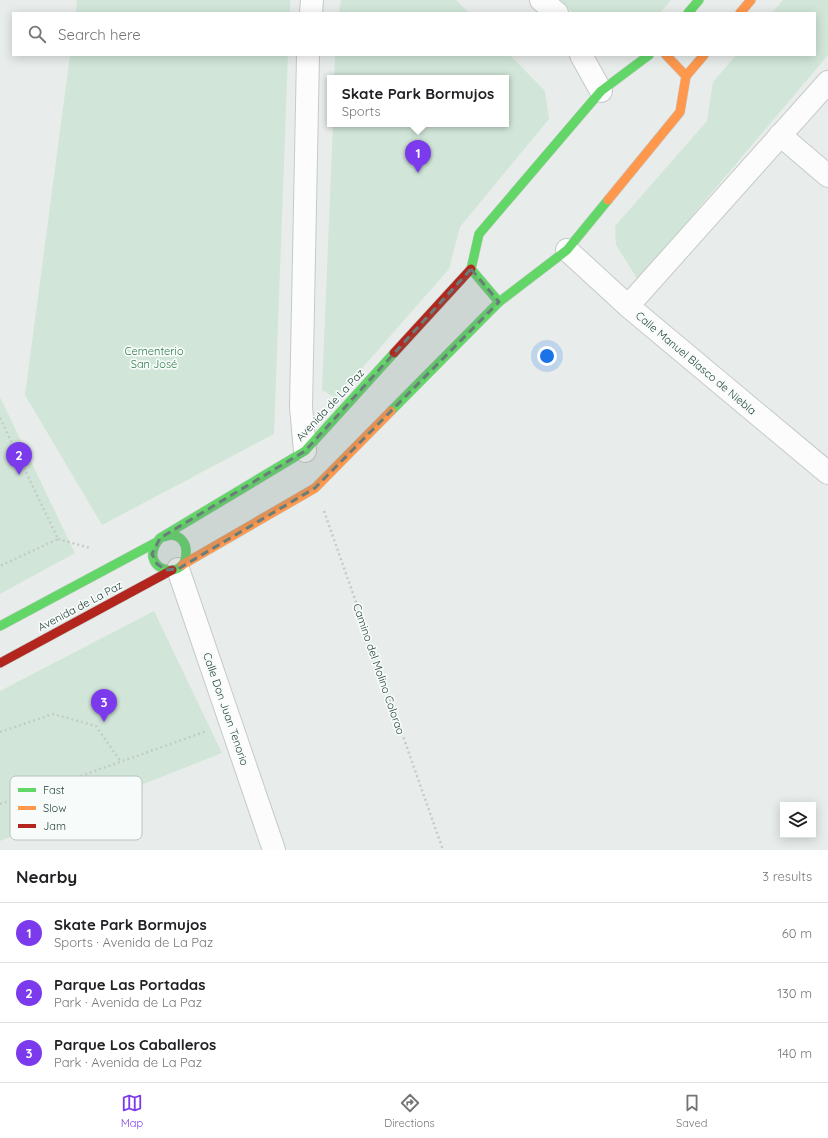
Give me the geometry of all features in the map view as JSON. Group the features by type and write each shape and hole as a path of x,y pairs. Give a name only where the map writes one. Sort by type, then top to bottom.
{"street":[{"path":"311,12 312,0"},
{"path":"541,0 556,12"},
{"path":"689,12 699,0"},
{"path":"741,12 751,0"},
{"path":"305,451 301,407 308,56"},
{"path":"582,56 601,91"},
{"path":"499,302 470,269 479,234 601,91 648,56"},
{"path":"667,56 686,76 703,56"},
{"name":"Avenida de La Paz","path":"0,663 177,568 316,488 499,302 567,250 680,112 686,76"},
{"path":"628,306 828,82"},
{"path":"780,135 828,176"},
{"name":"Calle Manuel Blasco de Niebla","path":"567,250 628,306 828,473"},
{"name":"Avenida de La Paz","path":"0,626 157,541 305,451 470,269"},
{"path":"165,536 176,536 185,544 187,555 186,560 177,568 166,570 161,568 157,564 152,554 157,541 165,536"},
{"name":"Calle Don Juan Tenorio","path":"177,568 274,850"}],"path":[{"path":"0,418 58,540"},
{"name":"Camino del Molino Colorao","path":"316,488 444,850"},
{"path":"0,566 58,540 97,550"},
{"path":"0,732 54,714 96,726 121,762"},
{"path":"82,776 213,730"},
{"path":"0,804 10,801"}],"highlighted area":[{"path":"471,269 499,302 315,488 178,569 166,570 157,564 152,554 160,538 305,451"}],"green space":[{"path":"77,0 290,0 290,12 76,12"},
{"path":"341,0 456,0 468,12 339,12"},
{"path":"559,0 671,0 661,12 572,12"},
{"path":"783,0 828,0 828,55 638,280 616,245 615,226 707,121 713,82 735,56 816,56 816,12 773,12"},
{"name":"Cementerio San José","path":"70,56 288,56 274,434 102,525 25,395"},
{"path":"335,56 511,56 545,91 549,119 460,227 449,269 336,398 322,390 333,127 509,127 509,75 334,75"},
{"path":"0,397 75,553 0,594"},
{"path":"154,611 222,753 142,785 142,776 10,776 10,837 0,841 0,691"}],"traffic: fast":[{"path":"689,12 699,0"},
{"path":"608,200 567,250 499,302 471,269 479,234 601,91 648,56"},
{"path":"391,411 499,302"},
{"path":"160,538 170,535 178,537 183,541 186,547 186,553 184,563 178,568 171,570 163,569 157,565 153,558 154,549 160,538 305,451 394,353"},
{"path":"0,626 155,543"}],"traffic: slow":[{"path":"741,12 751,0"},
{"path":"608,200 680,112 686,76 667,56"},
{"path":"686,76 703,56"},
{"path":"182,565 315,488 391,411"}],"traffic: jam":[{"path":"394,353 471,269"},
{"path":"0,663 172,570"}],"place":[{"name":"Skate Park Bormujos","path":"418,173"},
{"name":"Parque Las Portadas","path":"19,475"},
{"name":"Parque Los Caballeros","path":"104,722"}]}
